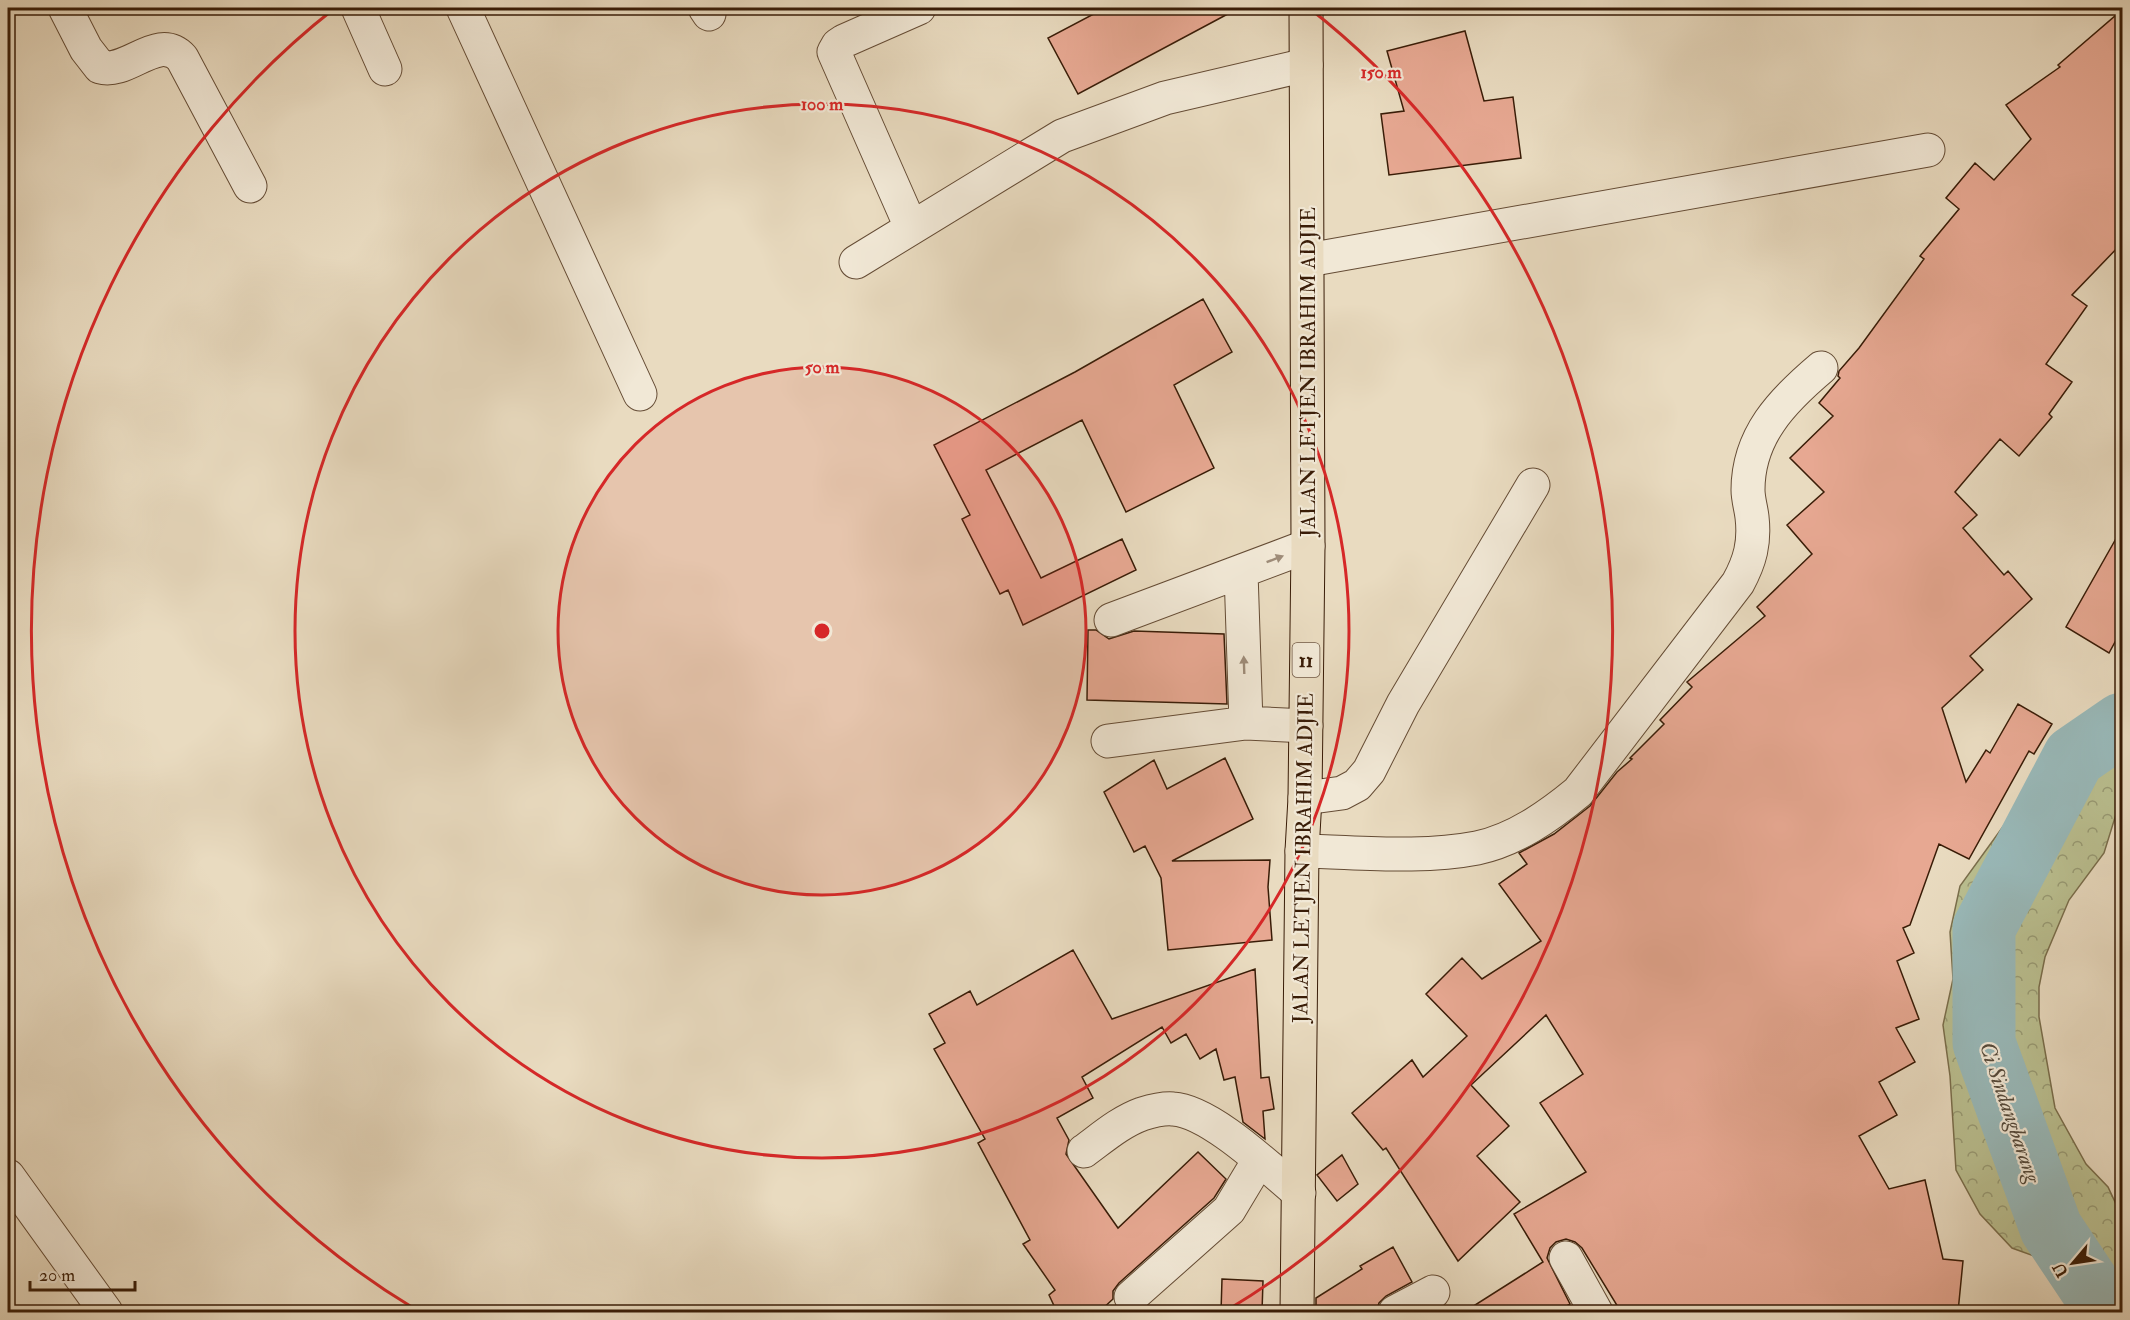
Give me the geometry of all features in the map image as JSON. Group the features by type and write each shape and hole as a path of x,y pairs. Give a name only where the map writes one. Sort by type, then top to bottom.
{"main road":[{"name":"JALAN LETJEN IBRAHIM ADJIE","path":"1297,1312 1308,546 1306,8"}],"street":[{"path":"66,8 86,49 100,67 115,68 159,50 169,48 175,51 186,65 250,186"},
{"path":"358,8 385,69"},
{"path":"463,8 640,394"},
{"path":"911,227 834,52 844,41 920,8"},
{"path":"856,262 1039,149 1092,123 1165,98 1306,65"},
{"path":"1308,260 1928,150"},
{"path":"1302,852 1413,854 1478,848 1505,839 1528,827 1556,811 1578,792 1738,583 1752,557 1752,519 1748,492 1750,466 1762,431 1792,393 1821,368"},
{"path":"1305,798 1342,793 1357,785 1369,771 1402,704 1533,485"},
{"path":"1111,620 1308,546"},
{"path":"1241,572 1246,723"},
{"path":"1108,741 1246,723 1306,726"},
{"path":"1083,1151 1120,1125 1141,1115 1174,1109 1199,1118 1234,1139 1299,1192"},
{"path":"1131,1297 1229,1210 1259,1160"},
{"path":"8,1176 106,1312"},
{"path":"1566,1258 1596,1312"},
{"path":"1395,1312 1432,1292"}],"green space":[{"path":"2122,696 2122,795 2104,853 2069,900 2045,957 2039,987 2039,1017 2055,1108 2086,1164 2108,1187 2122,1217 2122,1312 2110,1312 2094,1289 2053,1263 2012,1248 1980,1214 1956,1170 1950,1076 1943,1025 1953,979 1950,932 1960,886 2015,810 2037,767 2070,736 2110,711"}],"building":[{"path":"1105,8 1239,8 1078,94 1048,38"},
{"path":"2122,10 2122,243 2072,295 2087,306 2046,364 2072,382 2049,414 2052,417 2019,456 2000,439 1955,492 1977,515 1963,528 2004,575 2008,571 2032,599 1970,656 1983,670 1942,708 1966,782 1986,750 1990,753 2018,704 2052,724 2034,754 2029,751 1969,859 1939,844 1910,925 1903,928 1914,953 1897,961 1919,1019 1896,1028 1915,1062 1879,1082 1897,1115 1859,1136 1889,1189 1925,1180 1943,1259 1963,1261 1958,1312 1621,1312 1582,1248 1566,1239 1556,1242 1550,1248 1547,1258 1570,1304 1557,1312 1464,1312 1543,1262 1514,1214 1586,1172 1540,1103 1583,1074 1546,1015 1471,1085 1509,1126 1477,1156 1520,1202 1458,1261 1386,1148 1383,1150 1352,1113 1412,1060 1423,1077 1467,1036 1426,994 1462,958 1482,979 1541,941 1499,884 1527,864 1519,853 1554,834 1590,806 1617,772 1664,724 1660,720 1692,687 1687,682 1765,616 1757,607 1812,554 1787,525 1824,492 1790,458 1833,416 1819,403 1840,378 1839,371 1859,348 1924,259 1920,256 1959,209 1946,198 1975,163 1994,180 2031,139 2006,105 2060,67 2058,65"},
{"path":"1465,31 1484,101 1513,97 1521,158 1389,175 1381,114 1404,111 1387,51"},
{"path":"1203,299 1232,352 1174,385 1214,468 1126,512 1082,420 986,470 1041,578 1122,539 1136,570 1023,625 1008,590 1000,594 962,519 970,515 934,445 1075,372"},
{"path":"2122,528 2122,629 2109,653 2066,627"},
{"path":"1088,630 1096,630 1109,639 1134,631 1224,634 1227,704 1087,700"},
{"path":"1225,758 1253,819 1172,861 1270,860 1268,887 1272,940 1168,950 1161,878 1145,846 1134,852 1104,792 1154,760 1167,789"},
{"path":"1073,950 1112,1019 1255,969 1261,1078 1269,1077 1274,1109 1263,1111 1265,1139 1243,1122 1235,1077 1224,1080 1216,1049 1200,1059 1186,1034 1171,1043 1162,1027 1082,1077 1093,1098 1057,1118 1069,1140 1066,1154 1118,1228 1198,1152 1226,1179 1214,1198 1119,1283 1113,1291 1113,1299 1099,1312 1057,1312 1049,1295 1055,1290 1023,1244 1030,1240 978,1143 985,1139 934,1049 945,1043 929,1014 970,991 977,1005"},
{"path":"1342,1155 1358,1184 1337,1201 1317,1175"},
{"path":"1393,1247 1412,1282 1386,1296 1379,1303 1376,1312 1316,1312 1316,1298 1362,1269 1360,1266"},
{"path":"1222,1279 1263,1281 1262,1312 1221,1312"}],"waterway":[{"name":"Ci Sindangbarang","path":"2107,1312 2051,1228 1984,1043 1984,928 2074,757 2122,724"}]}
